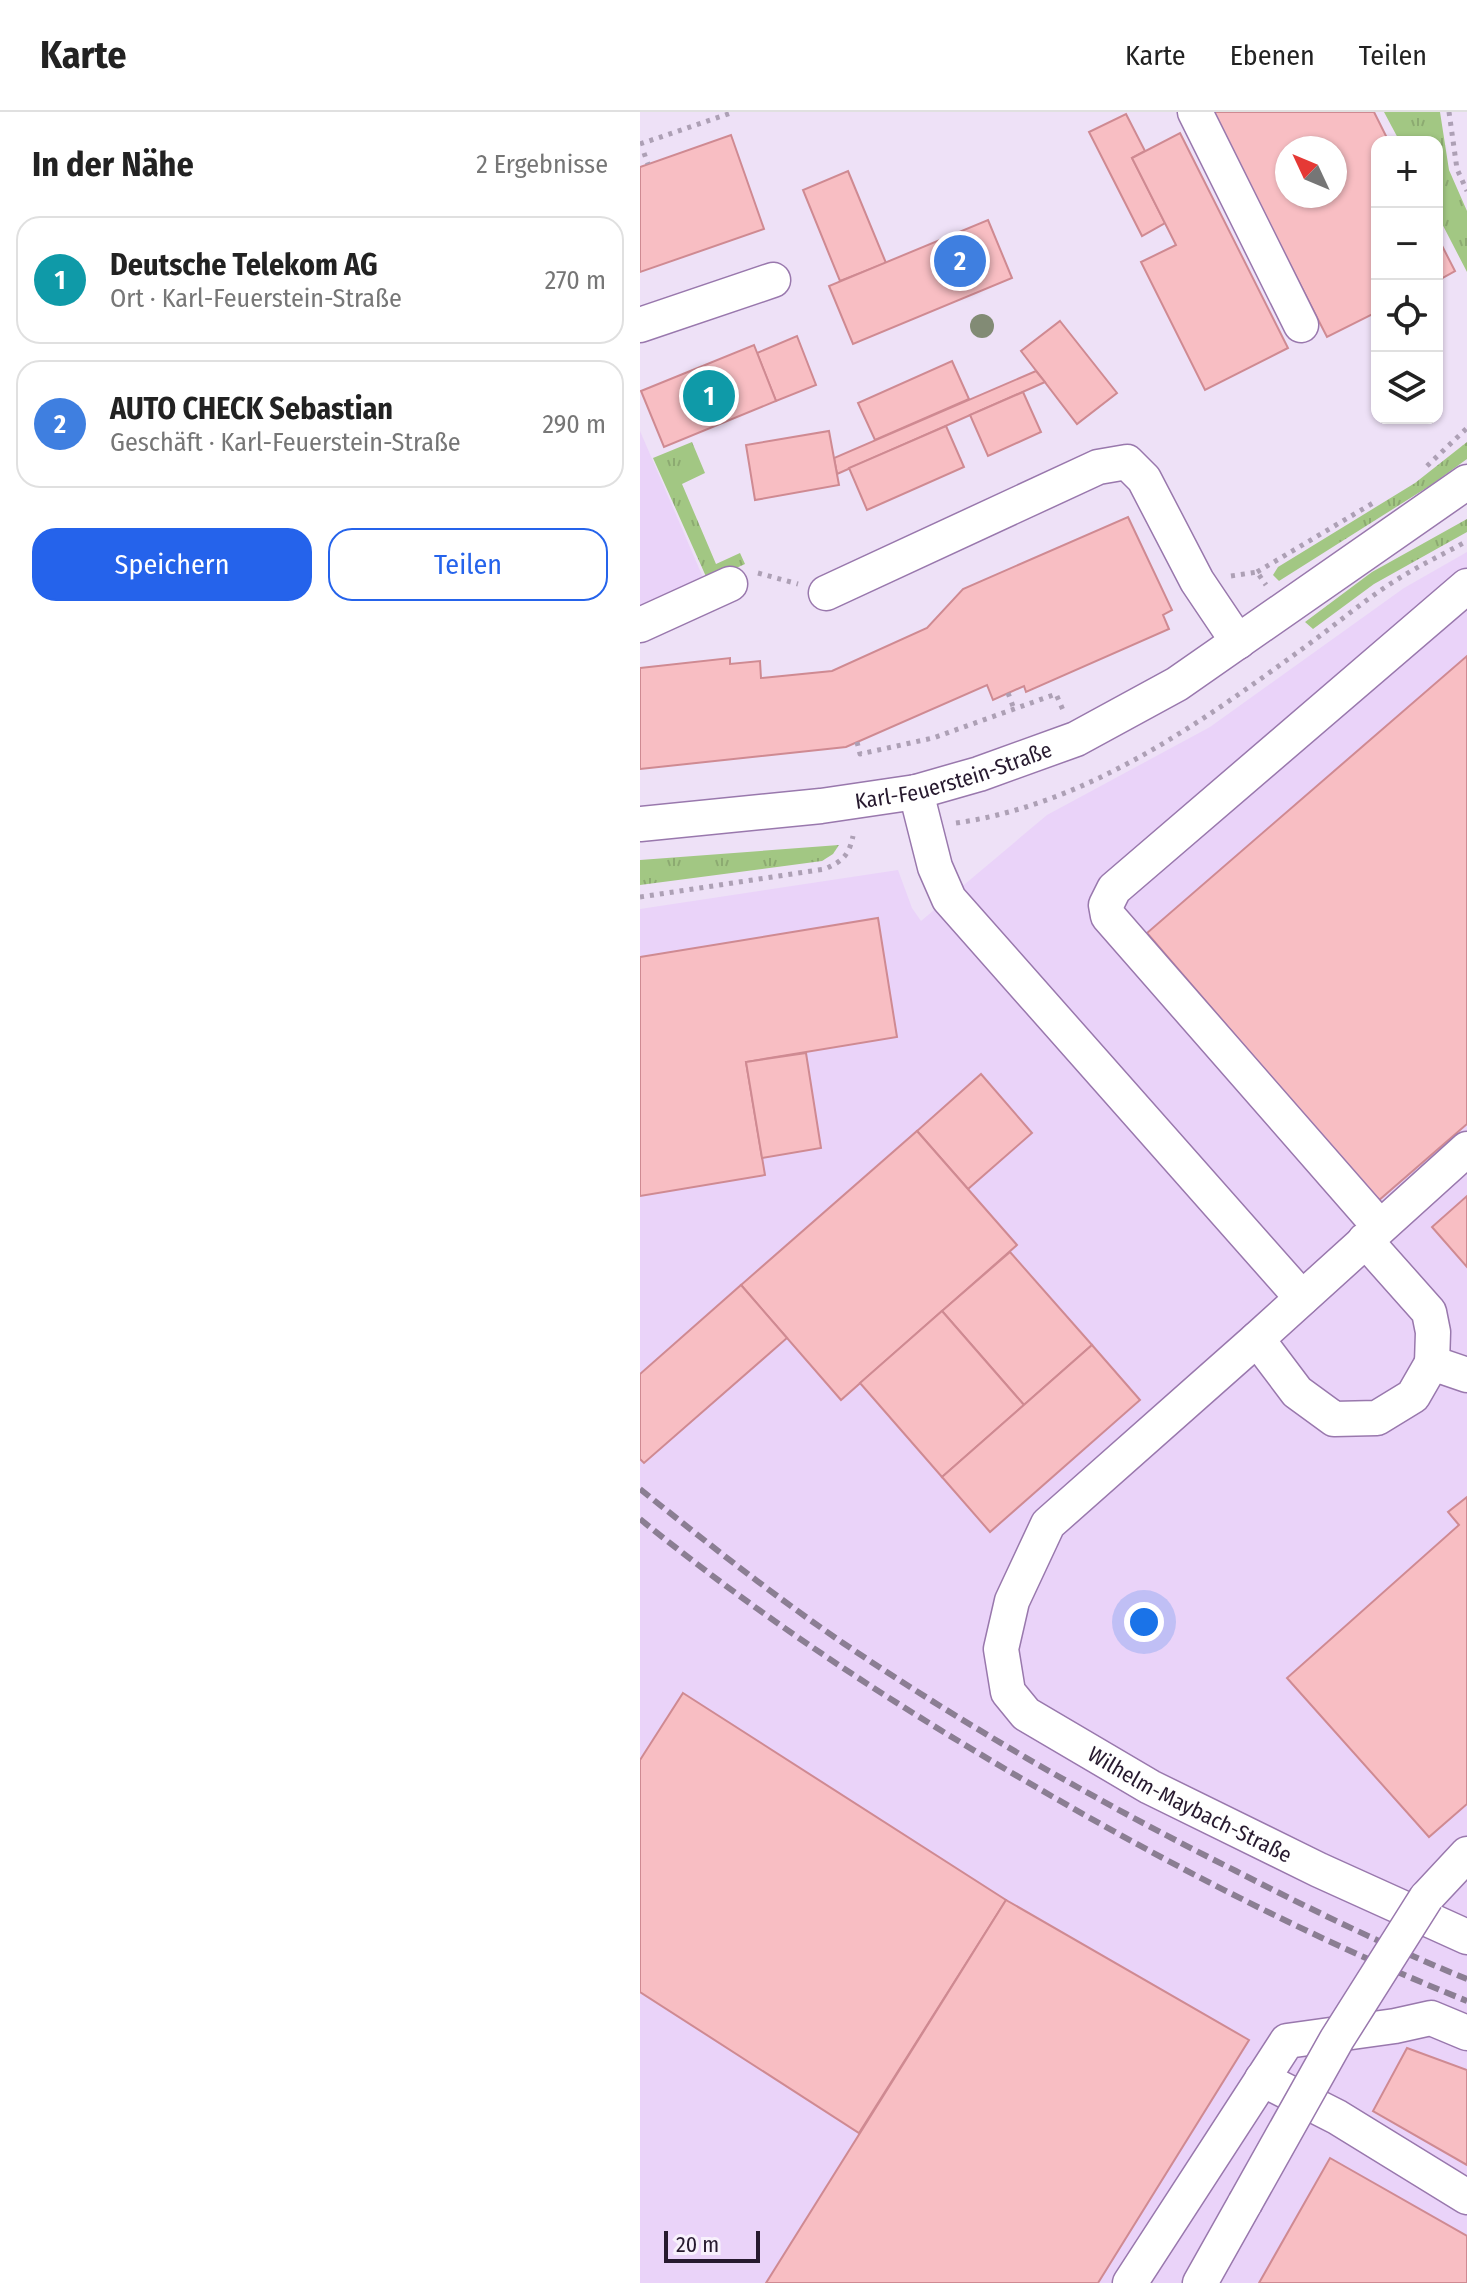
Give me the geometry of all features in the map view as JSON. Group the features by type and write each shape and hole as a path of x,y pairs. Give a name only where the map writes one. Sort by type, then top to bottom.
{"street":[{"path":"1195,112 1301,325"},
{"path":"640,325 773,280"},
{"path":"826,593 1098,467 1127,462 1144,479 1197,581 1238,642"},
{"name":"Karl-Feuerstein-Straße","path":"640,824 821,806 916,792 979,774 1076,739 1166,690 1467,482"},
{"path":"640,625 730,584"},
{"path":"1467,586 1114,889 1106,905 1108,916 1373,1234 1429,1312 1433,1332 1432,1363 1413,1396 1377,1418 1334,1419 1297,1392 1257,1339 1302,1298 1373,1234 1467,1149"},
{"path":"916,792 935,867 949,899 1302,1298"},
{"name":"Wilhelm-Maybach-Straße","path":"1257,1339 1048,1524 1012,1601 1001,1649 1008,1692 1026,1714 1150,1787 1319,1870 1467,1937"},
{"path":"1432,1363 1467,1375"},
{"path":"1200,2283 1337,2039 1426,1898 1467,1854"},
{"path":"1130,2283 1287,2041 1431,2018 1467,2033"},
{"path":"1262,2079 1337,2117 1467,2197"}],"path":[{"path":"640,144 734,112"},
{"path":"1449,112 1457,169 1467,191"},
{"path":"644,153 648,164"},
{"path":"1418,474 1467,428"},
{"path":"1257,572 1383,497"},
{"path":"1309,644 1396,580 1467,541"},
{"path":"730,584 760,572 826,593"},
{"path":"1008,693 1014,709"},
{"path":"857,742 860,754 933,738 1056,694 1066,717"},
{"path":"640,897 825,869 842,861 850,852 853,836"}],"shaded area":[{"path":"640,431 705,582 640,611"},
{"path":"1467,552 1467,2283 640,2283 640,909 898,870 912,908 921,921 1047,815 1210,727 1404,588"}],"green space":[{"path":"1384,112 1440,112 1449,170 1467,211 1467,272 1443,226 1443,136 1397,136"},
{"path":"692,442 705,473 682,484 716,564 740,553 745,564 708,581 653,458"},
{"path":"1467,442 1467,459 1431,485 1279,581 1273,575 1278,567 1415,483"},
{"path":"1467,519 1467,532 1374,584 1313,629 1305,622 1372,572"},
{"path":"839,845 833,854 822,861 640,885 640,860"}],"building":[{"path":"1212,112 1374,112 1386,136 1371,136 1371,315 1327,337"},
{"path":"1126,114 1145,151 1132,158 1165,223 1142,236 1089,132"},
{"path":"1180,133 1288,348 1205,390 1141,262 1176,245 1132,158"},
{"path":"731,135 764,229 640,272 640,167"},
{"path":"848,171 886,263 840,281 803,190"},
{"path":"988,220 1012,278 853,344 829,286"},
{"path":"1443,248 1455,271 1443,278"},
{"path":"1060,321 1117,393 1077,424 1021,351"},
{"path":"797,336 816,385 776,401 757,353"},
{"path":"754,345 776,401 664,447 641,391"},
{"path":"952,361 969,399 875,440 858,403"},
{"path":"1036,371 1045,382 837,474 834,458"},
{"path":"1023,392 1041,432 988,456 970,415"},
{"path":"946,426 964,467 867,510 849,468"},
{"path":"829,431 839,485 755,500 746,445"},
{"path":"1128,517 1172,610 1163,615 1169,629 1026,692 1024,686 993,700 987,685 846,747 640,769 640,668 730,658 730,664 760,661 761,678 832,671 927,628 963,589"},
{"path":"1467,656 1467,1124 1378,1201 1147,933"},
{"path":"878,918 897,1037 746,1062 765,1175 640,1196 640,957"},
{"path":"806,1053 821,1148 762,1158 746,1062"},
{"path":"981,1074 1032,1133 968,1189 917,1131"},
{"path":"917,1131 1017,1245 841,1400 741,1285"},
{"path":"1467,1196 1467,1267 1432,1227"},
{"path":"1010,1252 1092,1345 1024,1405 942,1311"},
{"path":"741,1285 787,1338 644,1463 640,1459 640,1374"},
{"path":"942,1311 1024,1405 942,1477 860,1383"},
{"path":"1092,1345 1140,1400 990,1532 942,1477"},
{"path":"1467,1497 1467,1804 1429,1837 1287,1678 1459,1525 1448,1512"},
{"path":"683,1693 1006,1900 859,2133 640,1992 640,1760"},
{"path":"1006,1900 1249,2040 1098,2283 766,2283"},
{"path":"1407,2048 1467,2070 1467,2165 1373,2111"},
{"path":"1330,2158 1467,2236 1467,2283 1259,2283"}],"railway":[{"path":"640,1489 817,1625 987,1735 1135,1819 1265,1886 1467,1979"},
{"path":"640,1519 732,1590 827,1657 1024,1780 1241,1899 1467,2001"}],"place":[{"name":"AUTO CHECK Sebastian","path":"960,261"},
{"name":"Deutsche Telekom AG","path":"709,396"}]}
